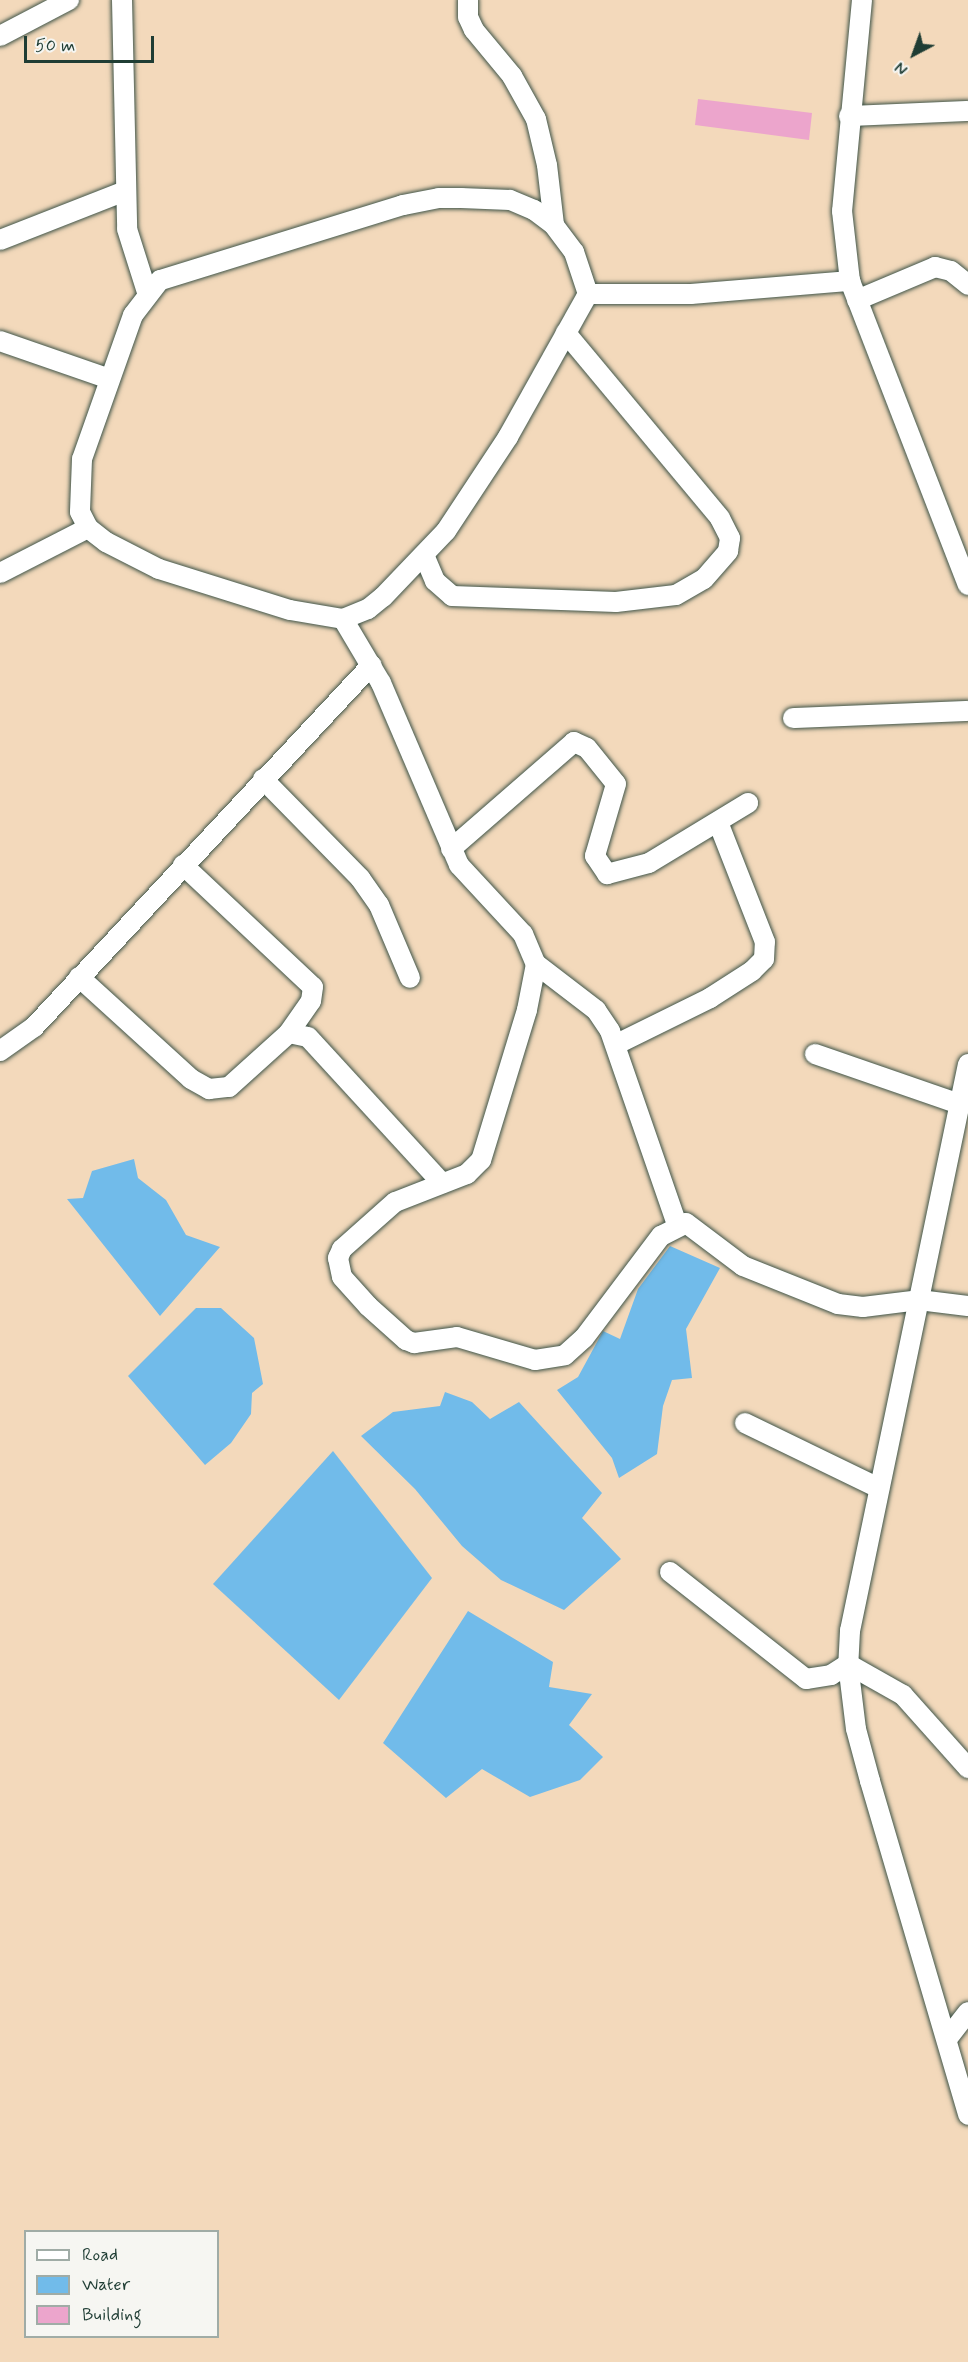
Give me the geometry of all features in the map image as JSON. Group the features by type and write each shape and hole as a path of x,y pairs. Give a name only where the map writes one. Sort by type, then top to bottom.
{"street":[{"path":"2,28 69,0"},
{"path":"122,0 125,191 131,251 147,292"},
{"path":"468,0 468,17 474,30 512,75 536,119 548,165 554,225"},
{"path":"862,0 849,116 842,211 850,281 968,585"},
{"path":"849,116 968,111"},
{"path":"0,240 125,191"},
{"path":"438,198 510,200 534,210 554,225 574,252 588,294 508,437 446,531 368,609 343,619 290,610 159,569 88,528 80,512 82,459 133,315 147,292 160,280 181,272 257,253 403,205 438,198"},
{"path":"857,300 935,267 951,271 968,285"},
{"path":"588,294 691,294 850,281"},
{"path":"424,555 435,581 452,596 616,602 676,595 704,579 728,551 730,538 720,518 566,333"},
{"path":"0,342 110,379"},
{"path":"0,573 88,528"},
{"path":"343,619 371,665 451,849 471,879 523,934 536,964 596,1010 617,1044 677,1225"},
{"path":"0,1051 34,1027 371,665"},
{"path":"793,718 968,711"},
{"path":"451,849 574,742 587,748 616,784 594,856 607,874 649,863 748,803"},
{"path":"263,779 360,878 380,905 410,978"},
{"path":"617,1044 710,998 752,971 764,959 765,942 718,822"},
{"path":"79,977 191,1079 209,1089 229,1087 289,1033 311,1001 313,987 183,865"},
{"path":"536,964 527,1010 485,1149 467,1174 404,1197 377,1214 350,1238 338,1258 342,1277 361,1299 398,1334 414,1343 457,1336 535,1360 565,1355 584,1338 661,1236 677,1225 693,1226 756,1272 838,1304 862,1307 919,1300 968,1306"},
{"path":"289,1033 300,1033 313,1042 442,1183"},
{"path":"815,1054 960,1104"},
{"path":"968,1064 960,1104 960,1144 919,1300 850,1631 848,1664 864,1760 968,2115"},
{"path":"745,1424 879,1488"},
{"path":"670,1572 806,1678 831,1675 848,1664"},
{"path":"848,1664 903,1695 968,1768"},
{"path":"947,2039 968,2012"}],"water":[{"path":"134,1159 138,1178 166,1200 186,1235 220,1247 160,1316 67,1199 83,1198 92,1171"},
{"path":"670,1246 720,1268 686,1329 692,1378 672,1380 663,1406 657,1454 619,1478 612,1458 557,1390 578,1377 603,1331 620,1339 638,1289"},
{"path":"196,1308 221,1308 254,1338 263,1384 252,1393 251,1414 231,1443 205,1465 128,1376"},
{"path":"445,1392 472,1402 490,1419 519,1402 602,1493 582,1518 621,1559 564,1610 501,1580 462,1546 415,1489 361,1436 393,1412 440,1406"},
{"path":"333,1451 432,1578 339,1700 213,1584"},
{"path":"468,1611 553,1662 549,1687 592,1694 569,1725 603,1757 580,1780 530,1797 482,1769 446,1798 383,1743"}],"building":[{"path":"698,99 812,113 809,140 695,125"}]}
